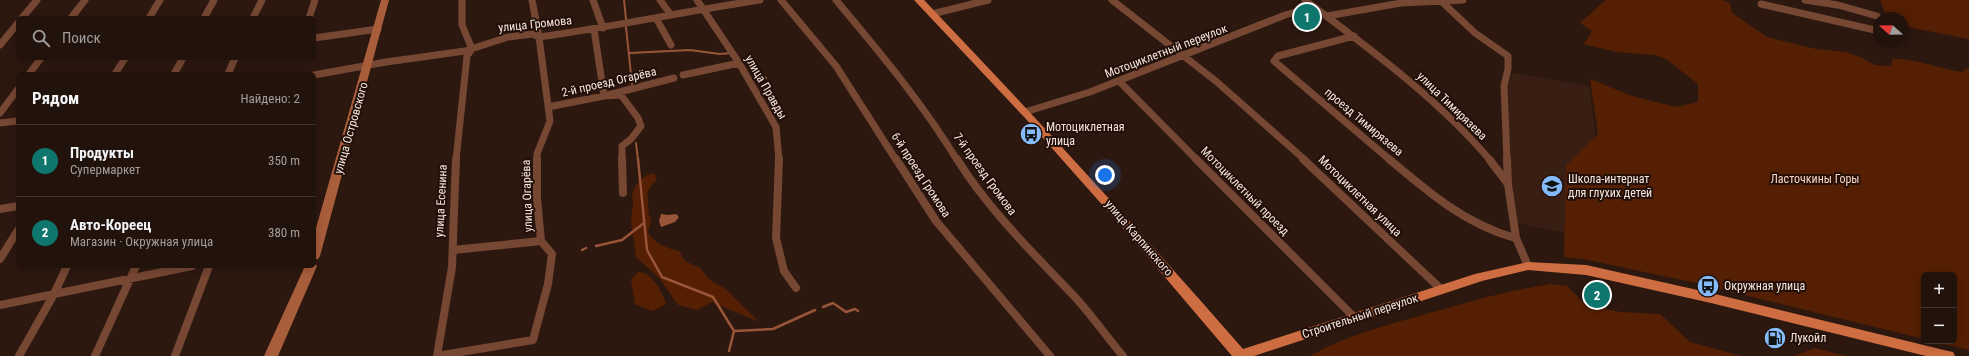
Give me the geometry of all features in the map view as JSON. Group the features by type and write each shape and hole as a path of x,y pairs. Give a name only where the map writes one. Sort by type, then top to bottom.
{"main road":[{"name":"улица Карпинского","path":"919,0 1025,112 1134,232 1241,355"},
{"name":"Строительный переулок","path":"1241,355 1480,277 1528,266"},
{"path":"1528,266 1561,267 1593,272 1948,356"}],"street":[{"path":"24,16 37,0"},
{"path":"73,16 85,0"},
{"path":"151,16 160,0"},
{"path":"205,16 214,0"},
{"path":"254,16 262,0"},
{"path":"310,16 315,0"},
{"name":"улица Островского","path":"316,249 368,66 385,0"},
{"path":"462,0 460,16 463,30 472,49"},
{"name":"улица Огарёва","path":"437,356 533,340 548,284 552,254 541,241 537,198 537,154 550,121 539,37 532,0"},
{"path":"593,0 603,28"},
{"path":"660,0 671,15"},
{"name":"улица Правды","path":"697,0 704,8 739,63 776,127 780,165 776,238 784,271 796,288"},
{"name":"улица Громова","path":"316,75 472,49 508,37 533,34 539,37 603,28 704,8 760,0"},
{"name":"6-й проезд Громова","path":"781,0 836,66 936,221 1018,316 1050,356"},
{"name":"7-й проезд Громова","path":"836,0 909,88 937,127 966,172 1008,225 1035,257 1074,296 1123,356"},
{"path":"932,14 988,0"},
{"name":"Мотоциклетная улица","path":"1112,0 1217,82 1333,185 1442,290"},
{"name":"улица Тимирязева","path":"1305,0 1354,36 1427,96 1470,138 1508,184"},
{"path":"1326,16 1401,3 1463,0"},
{"path":"1806,13 1804,0 1838,5 1873,15"},
{"path":"1441,1 1475,33 1508,56 1508,70 1504,86 1508,184 1515,238 1520,255 1528,266"},
{"path":"1761,4 1806,13 1873,30"},
{"name":"Мотоциклетный переулок","path":"1025,112 1119,82 1285,16 1314,7"},
{"path":"656,18 671,45"},
{"path":"0,46 16,26"},
{"path":"316,38 378,29"},
{"path":"594,29 604,96 621,95 638,118 641,126 631,139 622,146 623,193"},
{"name":"проезд Тимирязева","path":"1354,36 1278,56 1274,61 1411,177 1455,211 1484,228 1515,238"},
{"name":"улица Есенина","path":"437,356 449,290 453,250 452,237 457,144 467,56 472,49"},
{"path":"30,72 40,60"},
{"path":"116,72 124,60"},
{"path":"175,72 182,60"},
{"path":"229,72 233,60"},
{"path":"683,75 739,63"},
{"name":"2-й проезд Огарёва","path":"548,107 604,96 674,78"},
{"name":"Мотоциклетный проезд","path":"1119,82 1354,317"},
{"path":"0,112 16,92"},
{"path":"0,123 16,121"},
{"path":"0,209 16,206"},
{"path":"0,259 16,233"},
{"path":"453,250 541,241"},
{"path":"19,356 67,268"},
{"path":"95,356 135,268"},
{"path":"0,305 182,268"},
{"path":"175,356 208,268"},
{"path":"271,356 310,268"}],"shaded area":[{"name":"Школа-интернат для глухих детей","path":"1512,73 1589,86 1595,132 1590,238 1516,223 1509,150 1508,88"},
{"path":"661,214 676,214 679,217 675,222 661,227 659,221"}],"green space":[{"name":"Ласточкины Горы","path":"1606,0 1723,0 1730,3 1732,13 1767,37 1816,49 1846,52 1875,65 1891,66 1893,59 1902,59 1963,72 1966,68 1969,69 1969,350 1944,344 1957,344 1957,272 1921,272 1921,338 1696,283 1588,260 1564,257 1566,165 1598,134 1590,79 1632,96 1676,107 1698,102 1698,84 1666,59 1655,55 1616,52 1584,44 1592,31 1580,23"},
{"path":"1880,0 1969,0 1969,39 1909,27 1909,12 1884,12"},
{"path":"654,173 657,180 647,193 651,221 648,232 654,240 661,245 679,251 685,261 700,268 710,280 727,290 759,322 712,302 697,310 678,305 660,279 636,257 631,222 633,202 632,193 638,182 647,175"},
{"path":"638,272 652,278 659,288 666,303 661,307 651,311 635,304 631,280"},
{"path":"1551,284 1567,286 1586,305 1621,312 1660,314 1690,342 1742,356 1310,356 1338,342 1383,326 1490,297"},
{"path":"1814,348 1847,356 1794,356"}],"waterway":[{"path":"624,0 626,19"},
{"path":"626,27 632,84"},
{"path":"630,53 690,50 720,54 732,53"},
{"path":"752,71 766,78"},
{"path":"636,143 638,160"},
{"path":"638,159 647,250 662,277 713,297 734,331"},
{"path":"596,246 622,240 644,223"},
{"path":"582,250 586,248"},
{"path":"823,307 833,303 846,312 855,309 858,311"},
{"path":"734,331 773,329 815,310"},
{"path":"729,351 734,331"}],"place":[{"name":"Продукты","path":"1307,17"},
{"name":"Мотоциклетная улица","path":"1031,134"},
{"name":"Школа-интернат для глухих детей","path":"1552,186"},
{"name":"Окружная улица","path":"1708,286"},
{"name":"Авто-Кореец","path":"1597,295"},
{"name":"Лукойл","path":"1775,338"}]}
